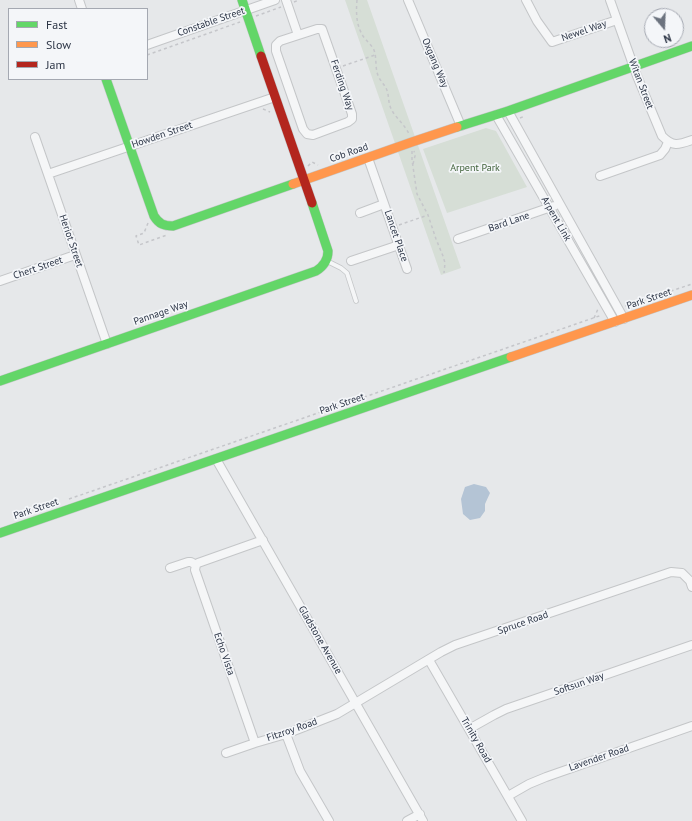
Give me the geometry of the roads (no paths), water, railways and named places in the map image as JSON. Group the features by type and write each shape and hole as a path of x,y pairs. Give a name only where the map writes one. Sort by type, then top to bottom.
{"street":[{"path":"242,0 328,251 326,261"},
{"name":"Constable Street","path":"148,45 247,15 275,0"},
{"name":"Oxgang Way","path":"408,0 461,126"},
{"name":"Newel Way","path":"526,0 552,42 617,20"},
{"name":"Witan Street","path":"610,0 637,76 662,136 668,142"},
{"path":"287,2 298,35"},
{"name":"Ferding Way","path":"316,29 322,29 352,114 352,119 348,122 313,135 307,134 303,130 276,51 276,45 280,41 298,35 316,29"},
{"name":"Cob Road","path":"106,80 154,216 159,223 166,226 172,226 303,177 368,158 508,111 692,46"},
{"name":"Howden Street","path":"48,174 275,97"},
{"name":"Arpent Link","path":"508,111 518,122 560,204 624,319"},
{"name":"Arpent Link","path":"496,115 615,322"},
{"name":"Heriot Street","path":"35,137 107,344"},
{"path":"600,176 660,155 665,150 668,142 678,145 692,140"},
{"name":"Lancet Place","path":"368,158 407,269"},
{"name":"Lancet Place","path":"360,213 384,204"},
{"name":"Bard Lane","path":"458,239 560,204"},
{"path":"352,262 399,245"},
{"name":"Chert Street","path":"0,281 75,255"},
{"name":"Pannage Way","path":"0,381 316,271 324,265 326,261"},
{"name":"Park Street","path":"0,533 692,295"},
{"name":"Gladstone Avenue","path":"216,459 422,818"},
{"path":"170,568 188,562 196,565 263,540"},
{"name":"Echo Vista","path":"196,565 195,570 255,743"},
{"name":"Spruce Road","path":"356,704 455,645 671,572 682,572 690,581 692,587"},
{"name":"Softsun Way","path":"469,729 506,709 692,645"},
{"name":"Trinity Road","path":"429,660 522,821"},
{"name":"Fitzroy Road","path":"226,753 286,734 337,714 356,704"},
{"name":"Lavender Road","path":"508,796 546,776 692,726"},
{"path":"286,734 300,771 329,821"},
{"path":"407,821 422,818"}],"lane":[{"path":"326,261 342,268 347,273 356,301"}],"water":[{"path":"474,484 486,487 490,493 485,504 485,511 480,518 470,520 463,514 461,499 465,487"}],"park label":[{"name":"Arpent Park","path":"475,168"}]}
